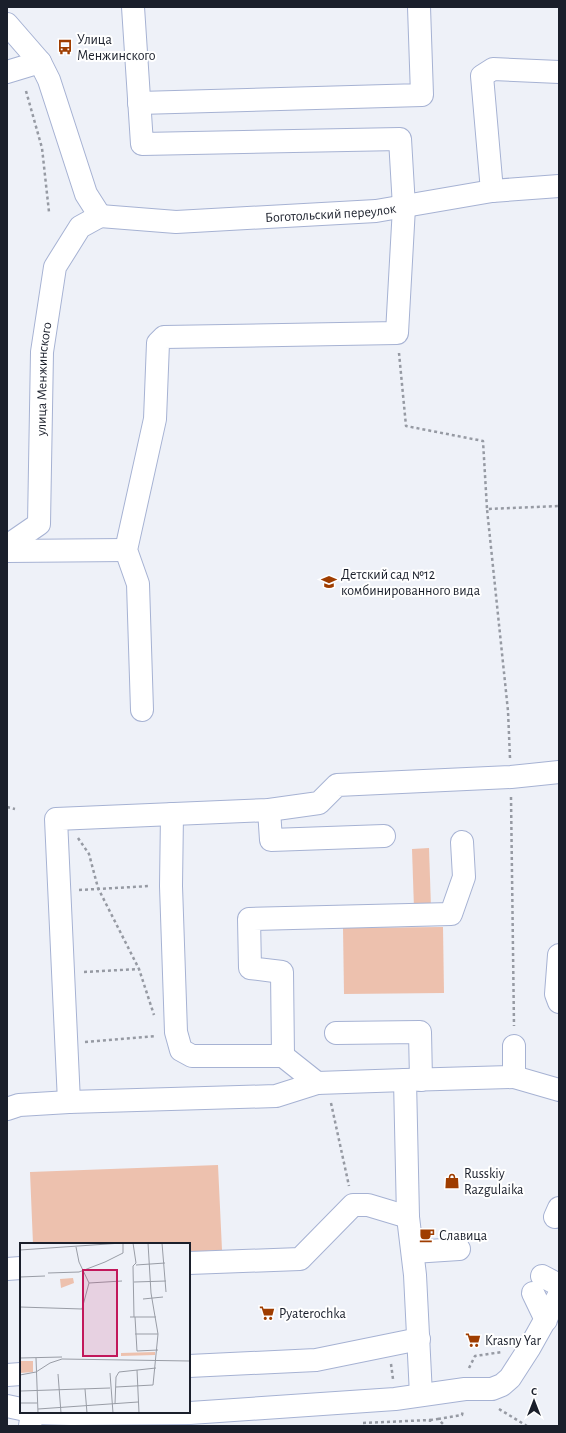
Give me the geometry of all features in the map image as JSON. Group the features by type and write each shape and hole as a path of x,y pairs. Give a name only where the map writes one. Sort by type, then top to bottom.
{"street":[{"path":"133,7 142,144 400,139 404,207 397,333 164,337 158,343 155,419 126,550 138,584 142,710"},
{"path":"139,103 422,95 419,7"},
{"path":"7,24 40,62 49,80 86,194 100,216"},
{"path":"7,72 40,62"},
{"path":"492,190 482,76 493,69 559,72"},
{"name":"Боготольский переулок","path":"100,216 176,222 376,211 492,190 559,186"},
{"name":"улица Менжинского","path":"7,546 38,524 42,352 55,267 80,227 100,216"},
{"path":"7,551 126,550"},
{"path":"69,1102 56,819 270,810 319,803 337,785 510,777 559,772"},
{"path":"270,810 271,840 384,836"},
{"path":"172,814 171,886 176,1032 180,1050 192,1056 283,1056 321,1083"},
{"path":"283,1056 282,972 250,968 249,919 451,914 464,877 462,842"},
{"path":"559,955 556,994 559,1002"},
{"path":"336,1033 420,1032 413,1080 408,1216 413,1252 421,1395"},
{"path":"514,1046 514,1077"},
{"path":"7,1109 19,1105 69,1102 276,1096 321,1083 514,1077 559,1090"},
{"path":"190,1263 300,1260 354,1205 368,1205 408,1216"},
{"path":"413,1252 459,1249"},
{"path":"7,1269 20,1268"},
{"path":"545,1285 546,1320"},
{"path":"28,1415 190,1413 395,1399 464,1389 492,1389 502,1385 510,1378 546,1320 559,1295"},
{"path":"190,1366 316,1360 419,1339"},
{"path":"7,1375 20,1374"},
{"path":"7,1406 20,1412"}],"path":[{"path":"26,91 42,148 49,212"},
{"path":"397,333 406,426 484,441 487,509 508,711 514,1046"},
{"path":"487,509 559,506"},
{"path":"7,807 15,809"},
{"path":"65,818 89,854 98,888 139,969 156,1021"},
{"path":"60,891 98,888 171,886"},
{"path":"63,972 139,969"},
{"path":"66,1043 160,1036 176,1032"},
{"path":"321,1083 354,1205"},
{"path":"468,1370 475,1356 510,1351"},
{"path":"496,1407 527,1426"},
{"path":"412,1420 430,1420 462,1415"},
{"path":"438,1419 445,1426"},
{"path":"430,1420 430,1426"}],"shaded area":[{"path":"429,848 431,908 414,909 412,849"},
{"path":"443,927 444,993 344,994 343,928"},
{"path":"218,1165 222,1250 190,1252 190,1243 33,1243 30,1172"}],"place":[{"name":"Улица Менжинского","path":"65,47"},
{"name":"Детский сад №12 комбинированного вида","path":"329,582"},
{"name":"Russkiy Razgulaika","path":"452,1181"},
{"name":"Славица","path":"427,1235"},
{"name":"Pyaterochka","path":"267,1313"},
{"name":"Krasny Yar","path":"473,1340"}]}
